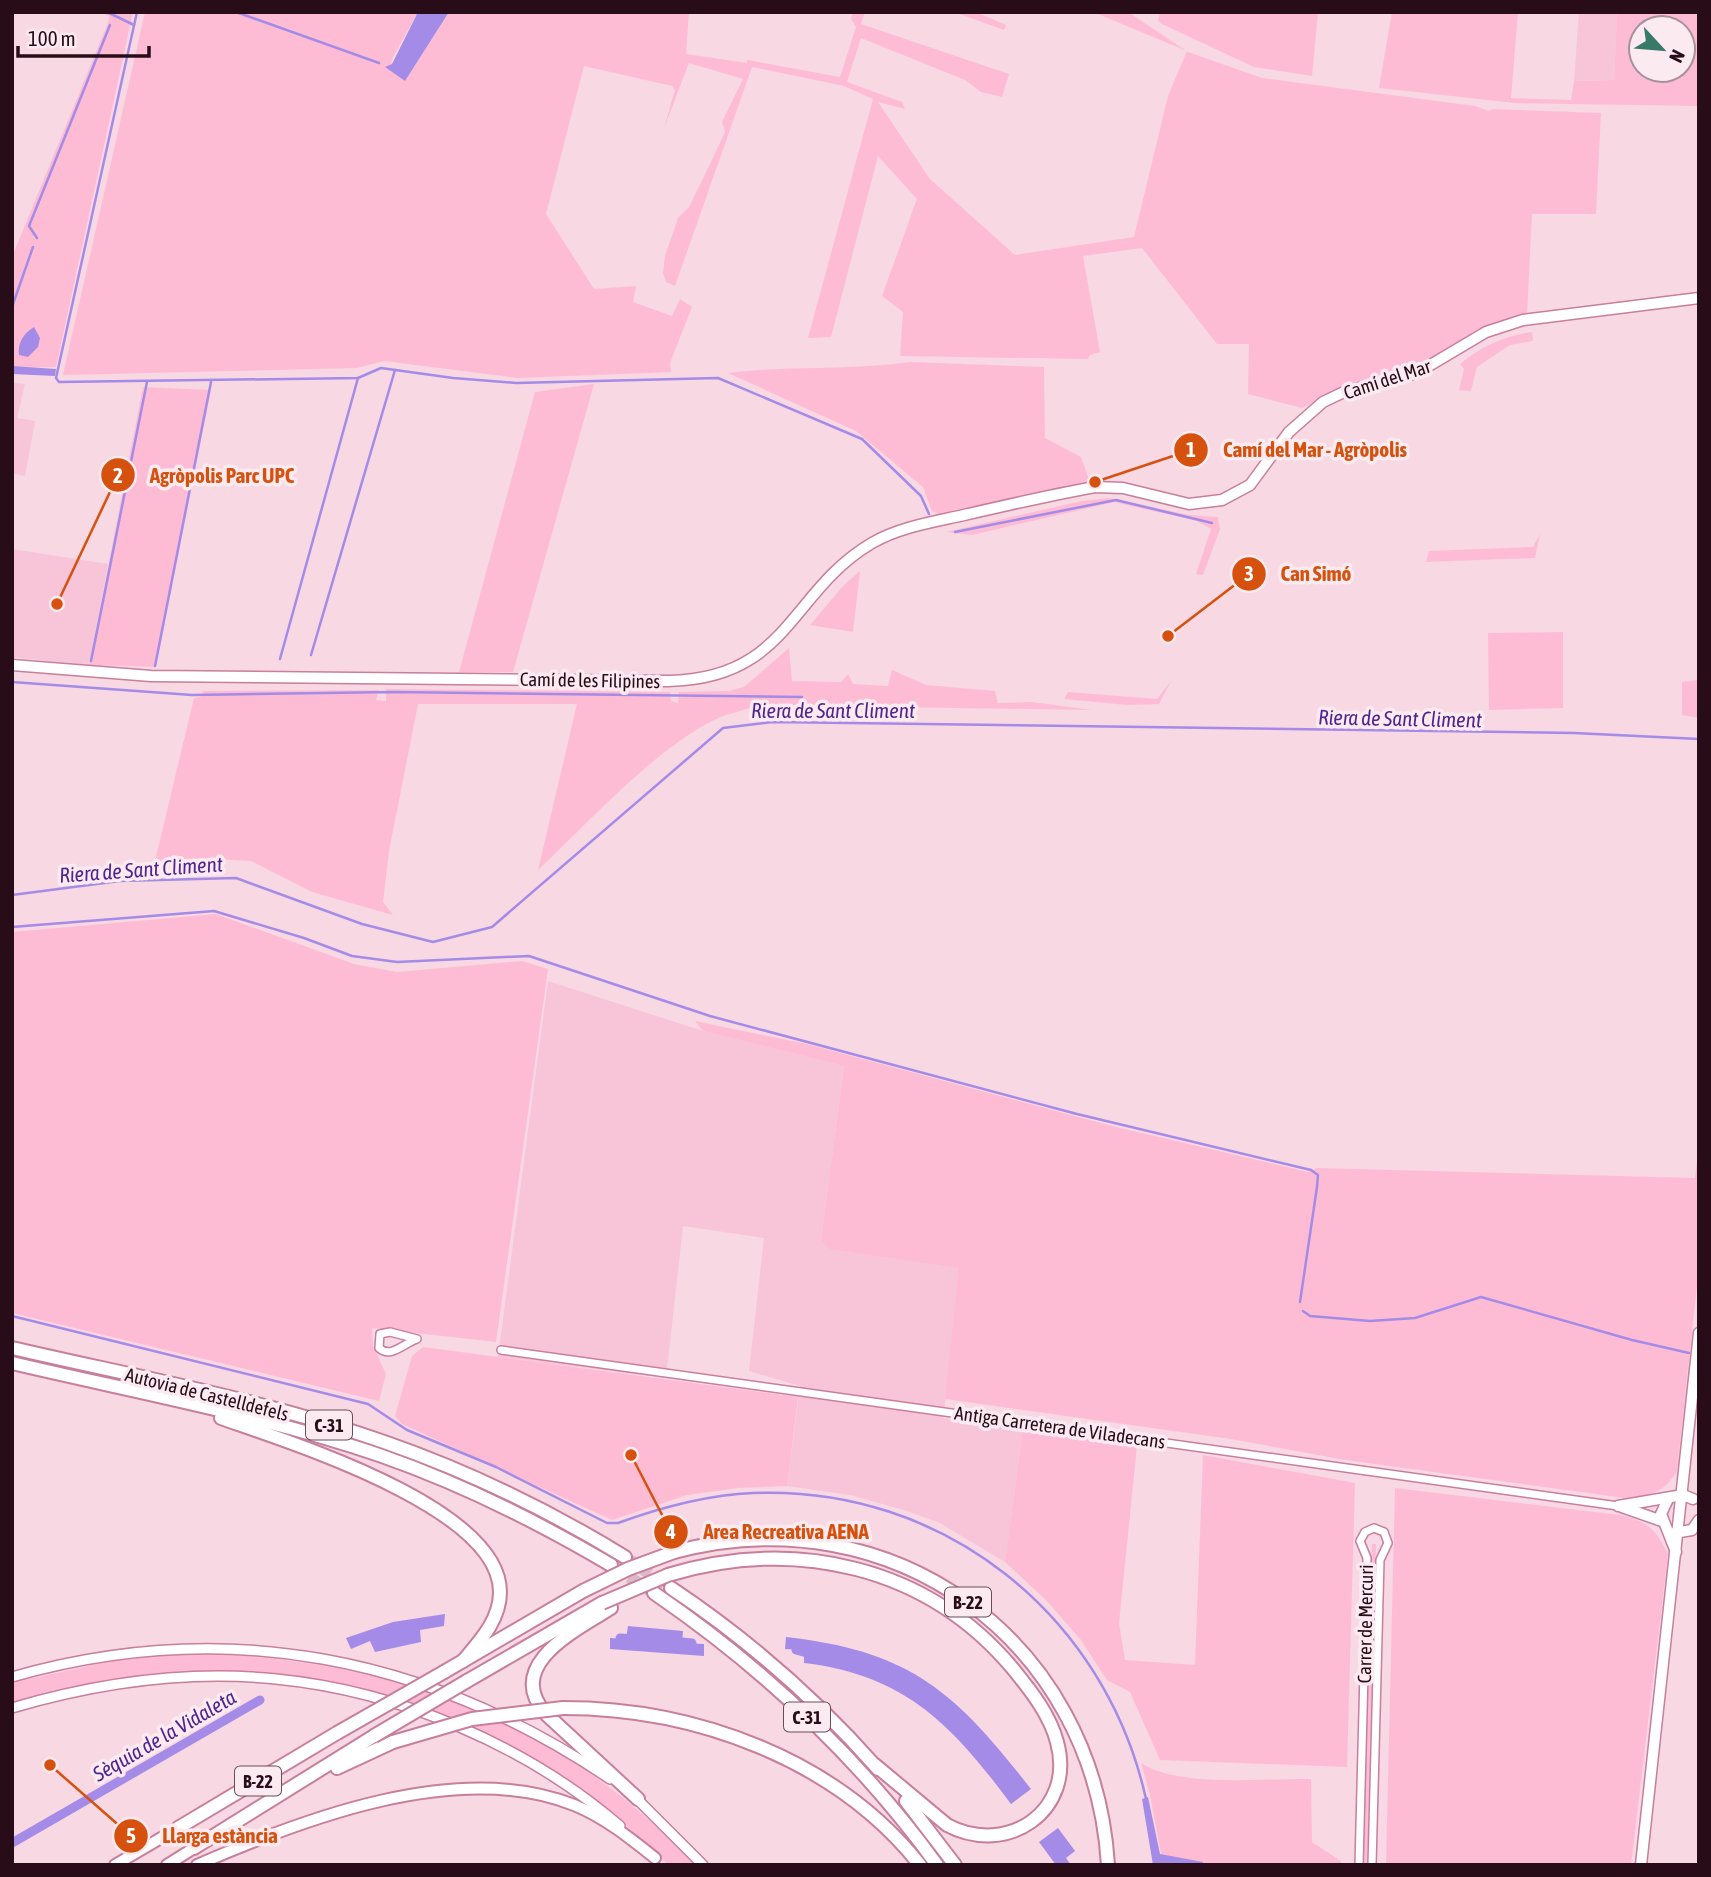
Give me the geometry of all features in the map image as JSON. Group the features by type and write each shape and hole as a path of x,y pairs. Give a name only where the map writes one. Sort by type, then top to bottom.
{"highway":[{"name":"Autovia de Castelldefels","path":"12,1348 238,1400 386,1443 514,1496 625,1558"},
{"name":"Autovia de Castelldefels","path":"12,1363 289,1428 428,1474 536,1523 611,1565"},
{"path":"175,1402 357,1469 419,1502 474,1538 494,1563 500,1595 491,1624 463,1661"},
{"name":"B-22","path":"178,1828 583,1591 628,1569 674,1552 724,1541 761,1538 828,1543 858,1550 912,1569 958,1594 1018,1646 1058,1697 1093,1775 1105,1828 1108,1865"},
{"path":"290,1791 374,1736 467,1681 607,1605 670,1581 696,1566 738,1560 795,1557 851,1567 914,1592 963,1622 1008,1663 1042,1708 1053,1728 1060,1758 1058,1783 1041,1814 1015,1832 987,1837 966,1834 947,1825 875,1765"},
{"name":"C-31","path":"670,1581 804,1694 875,1765 955,1865"},
{"name":"C-31","path":"654,1593 735,1654 834,1743 881,1794 937,1865"},
{"path":"607,1605 547,1652 534,1673 533,1688 537,1702 546,1714 638,1799"},
{"path":"290,1791 393,1742 472,1719 563,1709 647,1714 712,1728 745,1740 818,1778 874,1819 920,1865"},
{"name":"B-22","path":"194,1848 290,1791"}],"main road":[{"name":"Camí del Mar","path":"1110,487 1139,490 1189,504 1217,502 1250,485 1289,432 1323,402 1344,392 1418,373 1486,332 1523,320 1699,298"},
{"name":"Camí de les Filipines","path":"12,665 151,676 668,681 705,677 739,666 769,647 843,565 880,539 918,526 1033,499 1110,487"},
{"path":"1642,1865 1676,1552 1679,1534 1692,1501 1684,1480 1699,1333"},
{"path":"1618,1506 1668,1499 1692,1501"},
{"path":"1668,1499 1662,1507 1664,1524 1676,1552"},
{"path":"1618,1506 1664,1524 1679,1534"},
{"path":"1679,1534 1692,1530 1699,1520"},
{"path":"197,1865 273,1832 340,1810 402,1797 460,1791 523,1793 564,1802 611,1826 658,1861"},
{"name":"B-22","path":"115,1865 178,1828"},
{"name":"B-22","path":"167,1865 194,1848"}],"street":[{"path":"390,1332 417,1339 390,1353 384,1352 377,1343 380,1334 390,1332"},
{"name":"Antiga Carretera de Viladecans","path":"501,1350 1618,1506"},
{"name":"Carrer de Mercuri","path":"1359,1865 1367,1558 1360,1541 1365,1532 1374,1528 1384,1532 1388,1543 1380,1560 1372,1865"},
{"path":"12,1677 77,1661 168,1650 253,1650 353,1664 438,1688 495,1713 568,1752 638,1799 703,1865"},
{"path":"12,1708 125,1682 179,1678 276,1679 374,1699 432,1717 511,1752 592,1804 658,1861"}],"shaded area":[{"path":"97,12 133,12 56,367 12,368 12,257 108,23 109,16"},
{"path":"145,12 418,12 392,59 391,70 405,81 449,12 689,12 686,54 747,63 747,60 840,77 856,27 851,19 853,12 865,12 861,24 1009,74 1002,97 981,92 965,80 861,38 847,82 902,102 905,109 878,102 930,179 1015,255 1134,237 1168,96 1187,51 1262,78 1475,106 1489,111 1601,113 1596,214 1532,214 1527,315 1478,329 1436,357 1401,374 1353,383 1302,408 1248,394 1249,344 1217,344 1142,248 1083,256 1100,352 1090,355 1088,359 900,356 903,312 882,296 917,199 878,156 831,337 808,338 873,99 844,86 752,67 675,286 666,282 663,273 665,256 678,218 689,207 725,132 722,122 743,79 689,63 664,128 675,90 672,86 584,66 546,214 594,289 636,286 633,302 672,316 680,299 692,307 670,363 671,372 518,378 384,361 357,368 63,375"},
{"path":"418,12 449,12 405,81 385,67 392,64"},
{"path":"954,12 976,12 1006,25 1004,30"},
{"path":"1093,12 1128,12 1186,50"},
{"path":"1160,12 1318,12 1312,76 1254,67 1162,24 1158,21"},
{"path":"1392,12 1518,12 1511,98 1571,100 1574,81 1614,80 1617,12 1699,12 1699,106 1515,103 1379,88"},
{"path":"1579,12 1617,12 1614,80 1574,81"},
{"path":"34,327 40,338 38,347 28,357 19,355 22,339"},
{"path":"1532,332 1533,341 1510,345 1477,367 1471,391 1459,390 1464,369 1460,364 1493,343"},
{"path":"910,362 1044,367 1045,438 1081,457 1090,482 940,515 932,511 923,487 856,431 728,373"},
{"path":"12,366 56,369 55,376 12,374"},
{"path":"12,383 25,384 17,418 35,421 25,476 12,473"},
{"path":"594,384 513,672 459,672 535,392"},
{"path":"143,387 211,390 156,667 89,665"},
{"path":"1109,498 1189,515 1218,517 1220,529 1203,575 1196,574 1211,529 1197,521 1114,502 972,535 946,532 1082,501"},
{"path":"1540,534 1535,558 1426,562 1429,551 1533,547"},
{"path":"12,549 108,564 89,665 12,657"},
{"path":"860,571 853,632 810,625 844,585"},
{"path":"1563,632 1563,708 1489,710 1488,633"},
{"path":"789,648 792,681 841,682 848,674 853,684 888,686 892,670 926,685 995,691 998,703 1031,702 1092,710 760,705 723,716 675,744 626,785 538,870 577,704 418,704 389,851 383,902 393,915 312,892 251,861 199,858 155,861 194,698 204,696 202,691 379,690 376,700 386,701 386,689 670,692 671,701 678,703 679,692 729,691 744,687"},
{"path":"1699,680 1699,718 1682,715 1682,682"},
{"path":"1171,681 1159,704 1127,705 1064,699 1068,692 1157,699"},
{"path":"216,914 354,964 397,972 522,961 548,969 496,1342 372,1328 373,1346 386,1374 379,1401 12,1313 12,932"},
{"path":"548,981 703,1031 844,1066 821,1240 965,1261 943,1418 1023,1429 1005,1562 940,1523 904,1510 850,1495 787,1486 800,1386 749,1371 764,1238 683,1226 666,1378 498,1357"},
{"path":"695,1021 807,1044 1112,1126 1308,1172 1317,1168 1695,1178 1699,1145 1699,1267 1677,1471 1661,1489 1642,1496 1625,1498 1345,1460 1231,1439 945,1399 959,1268 830,1249 821,1240 844,1066 703,1031"},
{"path":"423,1347 798,1397 787,1486 738,1488 687,1495 612,1520 402,1424 395,1416 412,1356"},
{"path":"1023,1429 1137,1446 1119,1623 1125,1660 1195,1665 1203,1455 1355,1483 1347,1767 1160,1760 1130,1692 1107,1680 1081,1640 1047,1601 1005,1562"},
{"path":"1395,1488 1620,1515 1650,1527 1659,1538 1668,1554 1631,1865 1386,1865"},
{"path":"1372,1544 1376,1544 1367,1865 1363,1865"},
{"path":"445,1614 444,1626 420,1630 421,1642 375,1652 370,1641 351,1649 346,1638 393,1622"},
{"path":"628,1626 683,1631 682,1643 704,1644 704,1656 610,1649 610,1638 626,1639"},
{"path":"786,1637 867,1653 928,1682 954,1702 979,1727 1031,1789 1011,1804 969,1751 924,1709 899,1692 871,1679 840,1669 804,1663 804,1650 785,1649"},
{"path":"193,1653 266,1658 336,1668 403,1684 467,1706 527,1734 586,1770 641,1813 695,1865 668,1865 604,1807 533,1759 495,1738 415,1705 374,1693 262,1676 189,1672 100,1683 12,1703 12,1683 114,1660"},
{"path":"1141,1763 1157,1771 1199,1779 1311,1779 1312,1842 1341,1861 1341,1865 1163,1865"},
{"path":"1148,1797 1160,1854 1203,1862 1203,1865 1153,1865 1142,1799"},
{"path":"1058,1828 1075,1851 1066,1858 1071,1865 1056,1865 1039,1842"}],"waterway":[{"path":"107,12 134,25"},
{"path":"137,12 56,378 59,382 358,378 381,368 516,383 718,378 862,439 921,496 929,514"},
{"path":"236,12 379,63"},
{"path":"37,238 29,226 110,25"},
{"path":"12,307 33,247"},
{"path":"311,655 395,370"},
{"path":"280,659 358,378"},
{"path":"91,661 147,382"},
{"path":"155,666 211,382"},
{"path":"955,532 1116,500 1212,523"},
{"path":"12,682 192,695 394,692 802,697"},
{"name":"Riera de Sant Climent","path":"12,895 120,881 236,878 362,924 433,942 492,927 723,728 773,722 1574,733 1699,739"},
{"path":"12,927 214,911 304,938 352,956 397,962 529,956 710,1016 1077,1114 1311,1170 1318,1175 1300,1302"},
{"path":"1303,1311 1310,1316 1370,1321 1415,1318 1481,1297 1632,1340 1689,1353"},
{"path":"12,1316 368,1404 407,1430 496,1467 607,1523 618,1523 701,1499 753,1493 823,1496 889,1512 950,1538 1005,1574 1054,1619 1094,1672 1125,1733 1146,1799"},
{"path":"620,1638 638,1639"},
{"path":"672,1641 692,1643"},
{"path":"796,1650 814,1655"},
{"name":"Sèquia de la Vidaleta","path":"12,1843 260,1700"},
{"path":"1200,1864 1214,1865"}],"tunnel":[{"path":"625,1557 671,1588"},
{"path":"614,1567 649,1590"}],"place":[{"name":"Camí del Mar - Agròpolis","path":"1095,482"},
{"name":"Agròpolis Parc UPC","path":"57,604"},
{"name":"Can Simó","path":"1168,636"},
{"name":"Area Recreativa AENA","path":"631,1455"},
{"name":"Llarga estància","path":"50,1765"}]}
